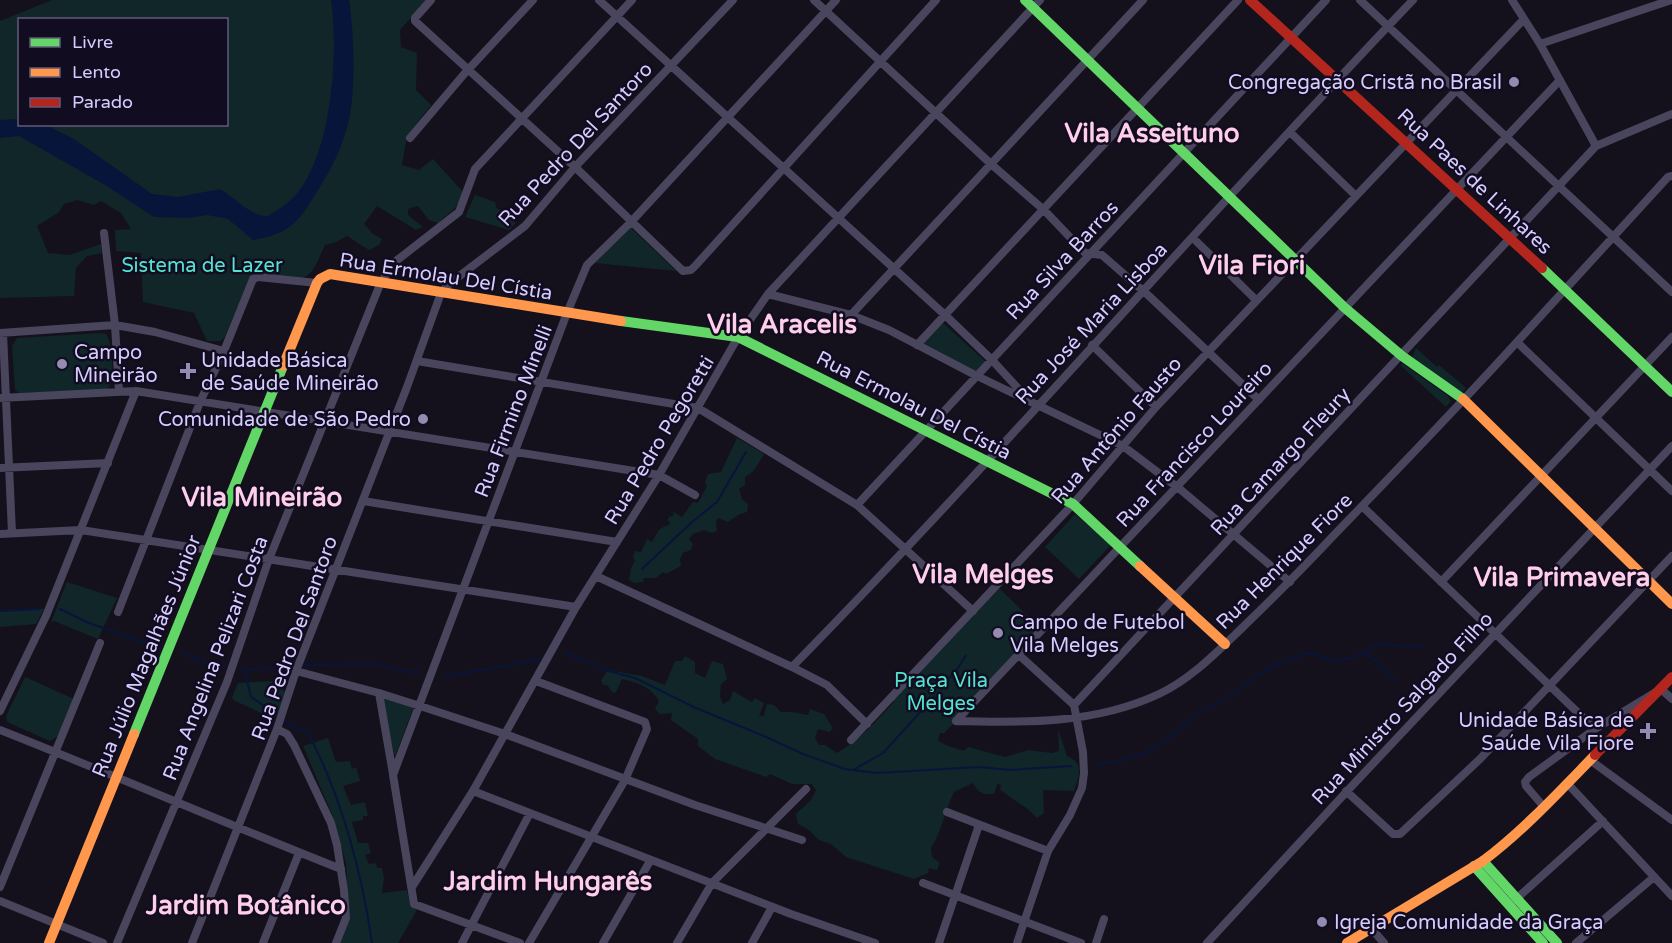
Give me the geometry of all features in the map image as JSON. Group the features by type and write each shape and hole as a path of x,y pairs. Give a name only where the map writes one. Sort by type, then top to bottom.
{"street":[{"path":"431,0 415,18 415,21 520,120 575,167 683,271 691,270 696,265 936,0"},
{"path":"410,138 532,0"},
{"path":"599,0 945,315 992,360 1026,398"},
{"name":"Rua Angelina Pelizari Costa","path":"117,943 228,682 269,559 381,282 396,261 459,212 475,169 632,0"},
{"name":"Rua Pedro Del Santoro","path":"192,943 278,729 296,671 417,361 441,292 525,226 575,167 733,0"},
{"path":"814,0 1044,210 1085,253 1102,255 1143,290 1259,400"},
{"name":"Rua Firmino Minelli","path":"393,775 587,265 729,118 836,0"},
{"path":"851,315 1143,0"},
{"path":"917,345 1238,0"},
{"name":"Rua Paes de Linhares","path":"1250,0 1511,239 1672,392"},
{"name":"Rua Silva Barros","path":"857,505 1326,0"},
{"path":"1360,0 1672,292"},
{"name":"Rua José Maria Lisboa","path":"792,667 907,549 1092,345 1413,0"},
{"path":"1512,0 1540,44 1596,146 1672,114"},
{"path":"1540,44 1671,0"},
{"path":"1032,2 1087,60 1345,308 1401,356 1464,400 1672,604"},
{"name":"Rua Pedro Pegoretti","path":"412,887 473,791 576,607 659,475 738,338 768,294 935,112 1032,2"},
{"name":"Rua Antônio Fausto","path":"851,740 1073,504 1156,407 1524,19"},
{"name":"Rua Francisco Loureiro","path":"956,721 1560,80"},
{"path":"1290,132 1356,196"},
{"name":"Rua Camargo Fleury","path":"1074,705 1596,146"},
{"name":"Rua Henrique Fiore","path":"956,721 1039,722 1116,711 1163,692 1179,682 1225,644 1290,582 1464,400 1668,177 1672,176"},
{"path":"104,233 115,326 119,392"},
{"path":"1193,238 1256,300"},
{"name":"Rua Ermolau Del Cístia","path":"224,351 253,279 258,277 317,283 330,274 567,313 738,338 1073,504 1225,644"},
{"name":"Rua Júlio Magalhães Júnior","path":"49,943 317,283"},
{"path":"768,294 851,315 889,330 977,376 1123,446 1177,487 1290,582"},
{"path":"12,533 3,398 2,333 115,326 155,332 224,351 200,402 117,612"},
{"path":"1441,582 1672,337"},
{"path":"1517,342 1672,491"},
{"path":"1092,345 1156,407"},
{"path":"417,361 698,408 857,505 973,611"},
{"path":"3,398 136,391 659,475 695,495"},
{"path":"0,711 53,601 136,391"},
{"name":"Rua Ministro Salgado Filho","path":"1207,943 1346,791 1672,446"},
{"path":"0,468 108,463"},
{"path":"363,501 617,542"},
{"path":"1362,506 1595,729"},
{"path":"0,534 81,530 576,607"},
{"path":"1346,791 1393,834 1400,834 1480,759 1672,556"},
{"path":"596,576 827,685 867,724"},
{"path":"0,887 100,643"},
{"path":"1017,943 1048,851 1070,815 1082,788 1084,759 1074,705 1019,655"},
{"path":"296,671 379,693 505,734 625,780 802,840"},
{"path":"1347,943 1500,848 1590,760 1627,714 1672,677"},
{"path":"529,943 625,780 647,734 645,722 536,681"},
{"path":"1660,688 1672,699"},
{"path":"379,693 412,887 411,897 414,904 520,943"},
{"path":"1544,807 1526,786 1525,782 1529,777 1595,729 1627,714"},
{"path":"278,729 287,734 294,745 331,823 341,869 346,918 336,943"},
{"path":"0,730 341,869"},
{"path":"1590,760 1672,820"},
{"path":"1567,783 1672,896"},
{"path":"677,943 711,883 806,789"},
{"path":"473,791 592,836 650,861 875,943"},
{"path":"947,812 1048,851"},
{"path":"462,943 530,813"},
{"path":"1513,902 1603,821"},
{"path":"939,943 979,825"},
{"path":"263,943 299,853"},
{"path":"603,943 650,861"},
{"path":"1478,863 1513,902 1557,943"},
{"path":"1576,943 1654,877"},
{"path":"923,883 1082,943"},
{"path":"0,901 103,943"},
{"path":"1513,902 1543,943"},
{"path":"752,943 772,907"},
{"path":"1096,943 1104,919"},
{"path":"1370,927 1384,943"}],"green space":[{"name":"Sistema de Lazer","path":"52,0 427,0 400,30 401,47 417,53 416,90 431,105 407,136 402,165 419,170 433,159 464,193 455,208 438,223 429,220 418,206 408,209 408,215 423,227 416,230 377,206 364,224 373,234 382,239 379,245 369,250 347,236 325,245 314,268 303,277 249,279 225,337 220,341 207,341 194,313 143,302 141,253 116,251 115,230 131,229 121,213 101,201 94,205 77,200 64,204 59,212 37,226 48,253 70,255 101,244 102,253 87,256 76,268 74,296 0,298 0,21"},
{"path":"475,195 495,202 496,207 516,223 509,230 465,217"},
{"path":"630,227 676,271 595,263"},
{"path":"942,322 986,362 975,374 923,345"},
{"name":"Campo Mineirão","path":"106,334 108,338 112,357 111,382 105,390 19,393 15,390 12,346 17,338"},
{"path":"1416,348 1466,388 1462,393 1412,357"},
{"path":"1403,364 1448,396 1451,401 1446,407 1400,365"},
{"path":"737,438 764,454 754,470 745,477 745,485 739,489 742,499 748,504 747,512 728,522 718,518 717,531 712,533 704,530 693,534 689,539 693,544 691,550 683,553 680,559 681,566 666,574 663,572 656,578 644,578 643,582 635,583 629,580 635,561 633,557 635,551 641,552 647,539 652,542 660,529 669,525 670,522 667,520 674,512 682,517 693,502 698,503 707,486 705,482 708,474 721,472"},
{"path":"1075,514 1110,546 1079,579 1045,547"},
{"path":"67,582 117,598 98,639 54,621 51,622"},
{"name":"Praça Vila Melges","path":"998,587 1041,629 957,720 944,733 940,733 938,741 964,751 968,747 1005,757 1028,750 1052,753 1059,751 1058,729 1067,756 1073,759 1078,766 1078,780 1074,791 1043,790 1044,813 1037,818 1000,790 1001,785 997,784 994,794 981,793 973,783 954,792 931,848 932,857 940,863 937,870 929,868 928,873 914,879 846,857 831,844 819,840 809,830 798,824 796,814 811,800 816,790 812,784 792,784 770,774 766,777 715,759 698,746 698,739 671,720 672,713 660,714 655,709 659,701 648,689 622,679 616,692 613,693 607,685 603,685 601,680 608,670 642,676 665,685 675,661 682,661 685,656 695,662 695,673 705,678 712,661 723,664 727,679 721,684 720,697 723,704 730,700 733,691 752,702 755,698 764,703 759,716 764,716 767,704 774,705 781,712 808,715 810,709 824,714 833,728 830,732 818,729 815,738 819,745 825,745 837,753 874,723 894,702 892,700"},
{"path":"44,609 36,624 0,627 0,611"},
{"path":"25,677 74,699 68,717 55,739 50,741 7,722 6,716"},
{"path":"273,681 285,692 280,708 274,716 270,717 233,700 232,697 238,683"},
{"path":"385,698 413,708 395,757 382,702"},
{"path":"328,738 336,762 350,761 352,769 356,767 360,781 343,786 351,805 365,802 368,816 363,816 363,820 352,822 358,843 368,843 371,853 365,855 369,864 376,863 377,868 382,868 384,878 382,893 407,890 410,905 417,910 398,943 340,943 349,920 346,863 333,817 303,746"}],"water":[{"path":"331,0 349,0 354,60 353,92 344,138 337,156 311,201 293,224 277,234 253,240 228,219 207,215 188,218 154,217 105,185 19,136 0,138 0,120 18,119 18,126 48,126 74,139 152,194 178,197 220,189 249,210 267,216 297,194 311,172 321,144 332,82"}],"waterway":[{"path":"642,569 717,502 746,452"},
{"path":"0,611 39,609"},
{"path":"60,609 89,623 160,649"},
{"path":"1098,764 1116,762 1146,753 1170,737 1194,716 1235,693 1259,674 1281,662 1309,653 1337,661 1355,657 1380,644 1423,647"},
{"path":"183,653 206,663 211,661 226,665"},
{"path":"566,653 605,670 635,678 696,708 803,754 845,769 877,773 979,767 1010,770 1071,766"},
{"path":"1363,653 1373,658 1395,680"},
{"path":"942,685 956,671 966,655"},
{"path":"442,677 542,659"},
{"path":"302,665 373,664 410,672 421,672"},
{"path":"243,670 296,666"},
{"path":"245,672 251,697 279,716"},
{"path":"853,770 883,753 935,696"},
{"path":"283,719 295,728 307,731 330,781 356,862 372,943"}],"traffic: fast":[{"path":"1025,0 1345,308 1402,356 1463,399"},
{"path":"1542,268 1672,392"},
{"path":"621,321 738,337 1073,504 1140,566"},
{"path":"134,734 283,366"},
{"path":"1483,861 1557,943"},
{"path":"1474,866 1543,943"}],"traffic: slow":[{"path":"283,366 317,283 330,274 621,321"},
{"path":"1463,399 1672,604"},
{"path":"1140,566 1225,644"},
{"path":"49,943 134,734"},
{"path":"1347,943 1483,861 1527,824 1595,755"}],"traffic: jam":[{"path":"1250,0 1542,268"},
{"path":"1595,755 1672,677"}],"place":[{"name":"Congregação Cristã no Brasil","path":"1514,82"},
{"name":"Campo Mineirão","path":"62,364"},
{"name":"Unidade Básica de Saúde Mineirão","path":"188,371"},
{"name":"Comunidade de São Pedro","path":"423,419"},
{"name":"Campo de Futebol Vila Melges","path":"998,633"},
{"name":"Unidade Básica de Saúde Vila Fiore","path":"1648,731"},
{"name":"Igreja Comunidade da Graça","path":"1322,922"}],"district":[{"name":"Vila Asseituno","path":"1152,133"},
{"name":"Vila Fiori","path":"1252,265"},
{"name":"Vila Aracelis","path":"782,324"},
{"name":"Vila Mineirão","path":"262,497"},
{"name":"Vila Melges","path":"983,574"},
{"name":"Vila Primavera","path":"1562,577"},
{"name":"Jardim Hungarês","path":"548,881"},
{"name":"Jardim Botânico","path":"246,905"}]}
